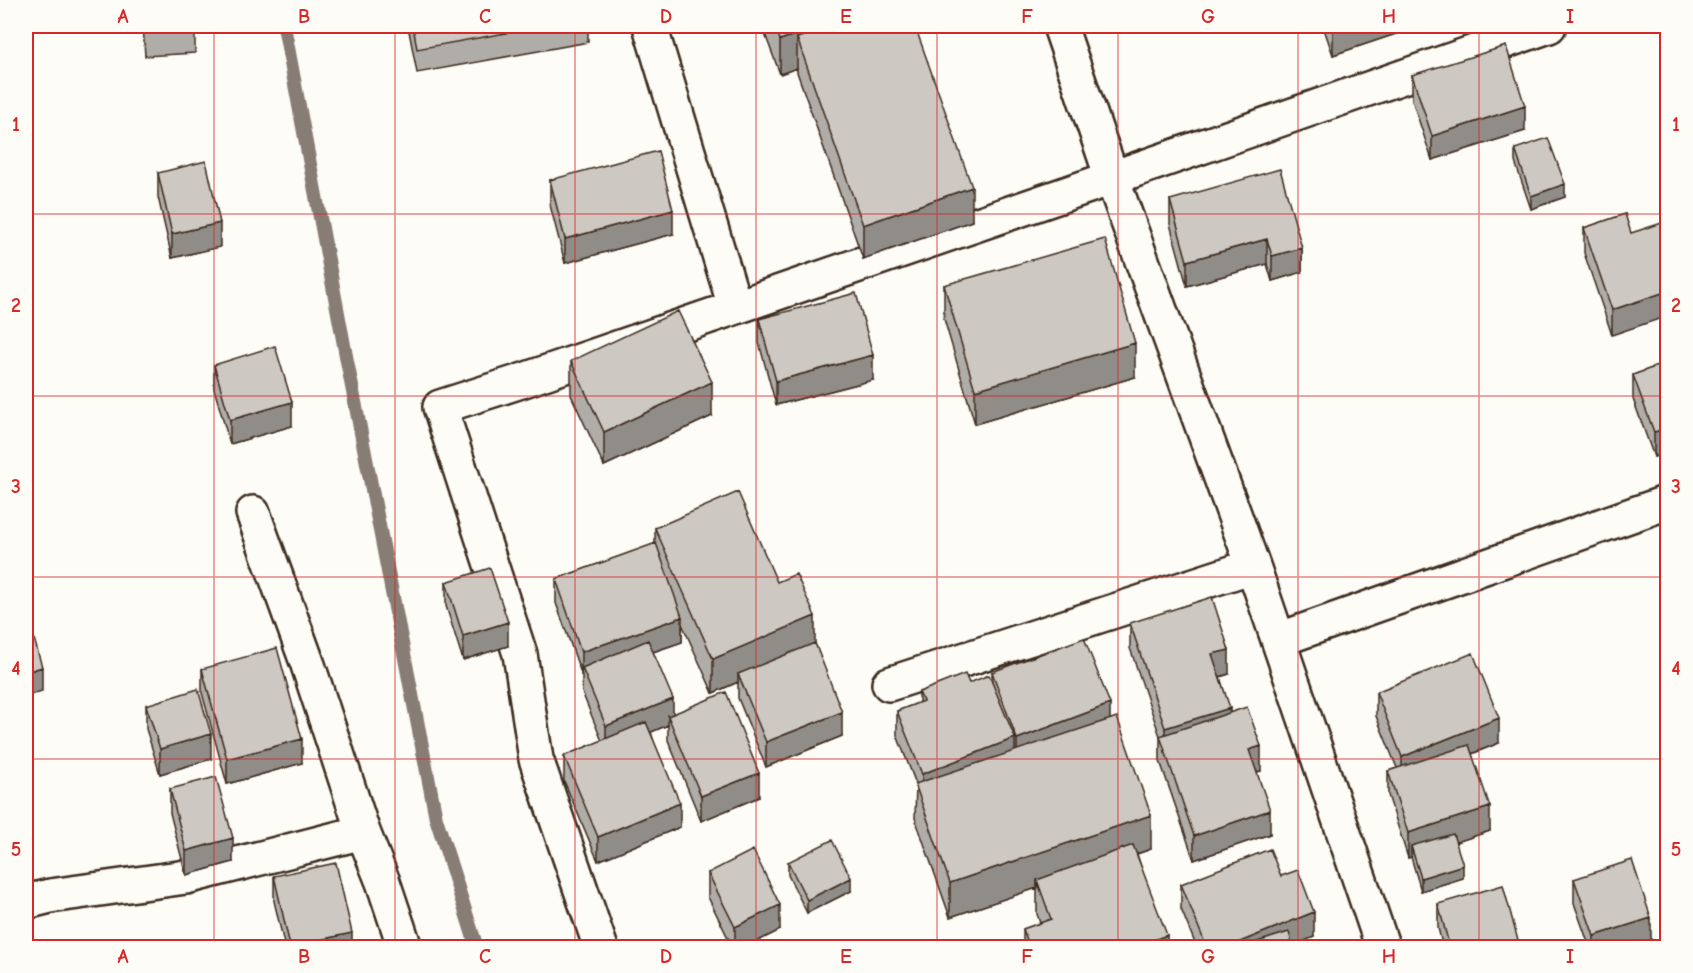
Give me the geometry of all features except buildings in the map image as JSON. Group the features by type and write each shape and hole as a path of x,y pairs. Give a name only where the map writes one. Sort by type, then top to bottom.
{"street":[{"path":"650,26 735,307"},
{"path":"1060,26 1112,178 1278,640 1383,948"},
{"path":"601,948 536,759 520,654 440,407 1549,26"},
{"path":"1278,640 1668,502"},
{"path":"253,513 405,948"},
{"path":"889,684 1252,566"},
{"path":"26,902 50,896 186,877 363,832"}],"waterway":[{"path":"284,26 436,818 477,948"}]}
